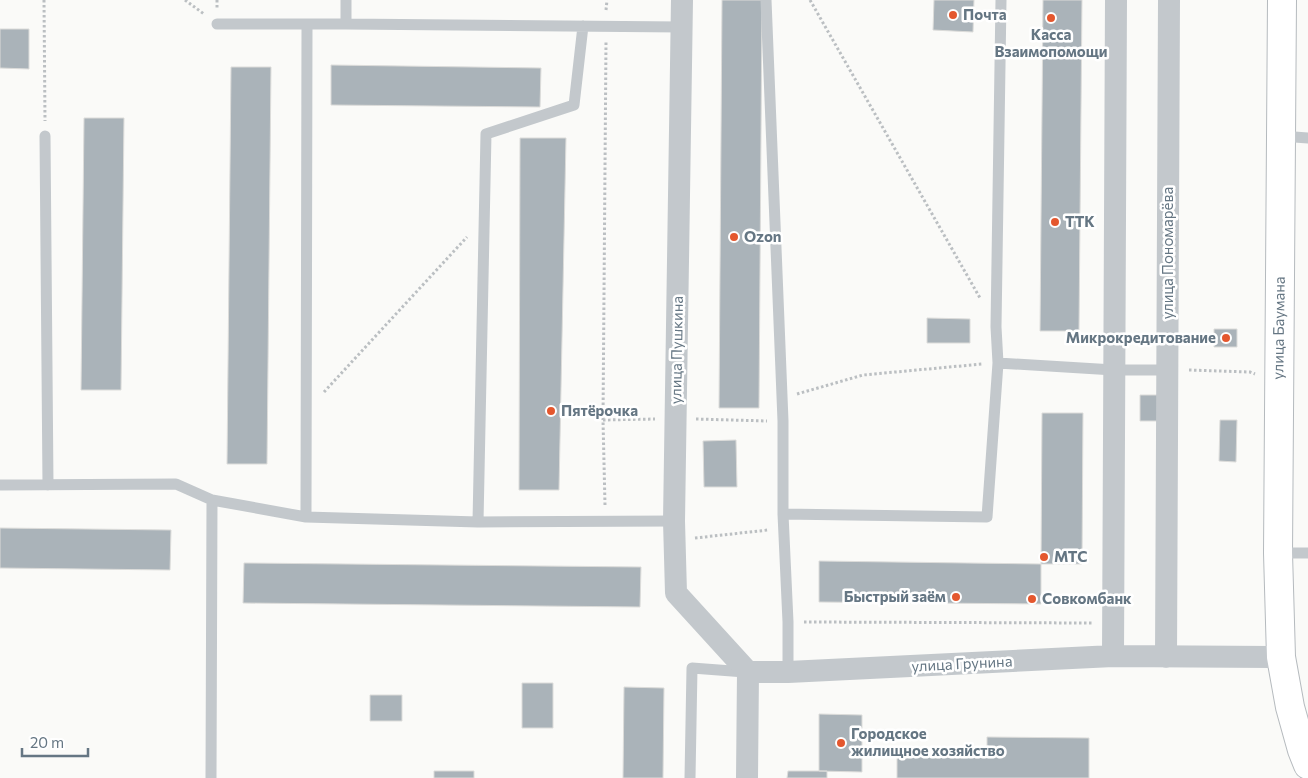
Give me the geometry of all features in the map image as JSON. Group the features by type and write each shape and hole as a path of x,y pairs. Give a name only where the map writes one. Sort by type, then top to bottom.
{"main road":[{"name":"улица Баумана","path":"1282,0 1278,384 1278,553 1281,657 1290,707 1308,765"}],"street":[{"name":"улица Пушкина","path":"682,0 674,531 676,592 748,672"},
{"path":"1112,656 1116,0"},
{"name":"улица Пономарёва","path":"1166,657 1169,0"},
{"name":"улица Грунина","path":"748,672 788,672 1112,656 1281,657"},
{"path":"747,778 748,672"}],"lane":[{"path":"346,0 346,24"},
{"path":"766,0 783,421 783,514 788,622 788,672"},
{"path":"783,514 987,517 998,363 996,327 1001,0"},
{"path":"217,24 682,27"},
{"path":"306,517 307,24"},
{"path":"478,522 486,134 574,105 583,26"},
{"path":"45,136 48,485"},
{"path":"1281,136 1308,138"},
{"path":"998,363 1114,370 1168,370"},
{"path":"0,485 176,484 212,500 306,517 478,522 605,521 674,531"},
{"path":"211,778 212,500"},
{"path":"1278,553 1308,553"},
{"path":"690,778 692,668 748,672"}],"path":[{"path":"44,0 45,136"},
{"path":"186,0 217,24"},
{"path":"605,521 603,420 607,0"},
{"path":"810,0 996,327"},
{"path":"306,411 484,218"},
{"path":"1168,370 1250,372 1278,384"},
{"path":"674,531 784,528"},
{"path":"788,622 1113,623"}],"building":[{"path":"722,0 762,0 759,408 719,408"},
{"name":"Почта","path":"934,0 974,0 973,32 933,30"},
{"path":"1043,0 1082,0 1079,331 1040,331"},
{"path":"0,29 29,29 29,69 0,68"},
{"path":"331,65 541,68 540,107 331,105"},
{"path":"231,67 271,67 267,464 227,464"},
{"path":"84,118 124,118 121,390 81,390"},
{"path":"520,138 566,138 559,490 519,490"},
{"path":"927,318 970,319 970,343 927,343"},
{"name":"Микрокредитование","path":"1214,329 1237,329 1237,347 1214,347"},
{"path":"1140,395 1160,395 1161,421 1140,421"},
{"path":"1042,413 1083,413 1082,564 1041,564"},
{"path":"1220,420 1237,420 1236,462 1219,461"},
{"path":"736,440 737,487 704,487 703,441"},
{"path":"0,528 171,530 170,570 0,568"},
{"path":"819,561 1041,564 1041,604 819,602"},
{"path":"244,563 641,567 640,607 243,603"},
{"path":"522,683 553,683 553,728 522,728"},
{"path":"624,687 664,688 663,778 623,778"},
{"path":"370,695 402,695 402,721 370,721"},
{"name":"Городское жилищное хозяйство","path":"819,714 862,715 862,772 819,771"},
{"path":"987,737 1089,738 1089,778 897,778 897,754 987,755"},
{"path":"434,771 474,771 474,778 434,778"},
{"path":"788,771 827,771 827,778 787,778"}],"place":[{"name":"Почта","path":"953,15"},
{"name":"Касса Взаимопомощи","path":"1051,18"},
{"name":"ТТК","path":"1055,222"},
{"name":"Ozon","path":"734,237"},
{"name":"Микрокредитование","path":"1226,338"},
{"name":"Пятёрочка","path":"551,411"},
{"name":"МТС","path":"1044,557"},
{"name":"Быстрый заём","path":"956,597"},
{"name":"Совкомбанк","path":"1032,599"},
{"name":"Городское жилищное хозяйство","path":"841,743"}]}
